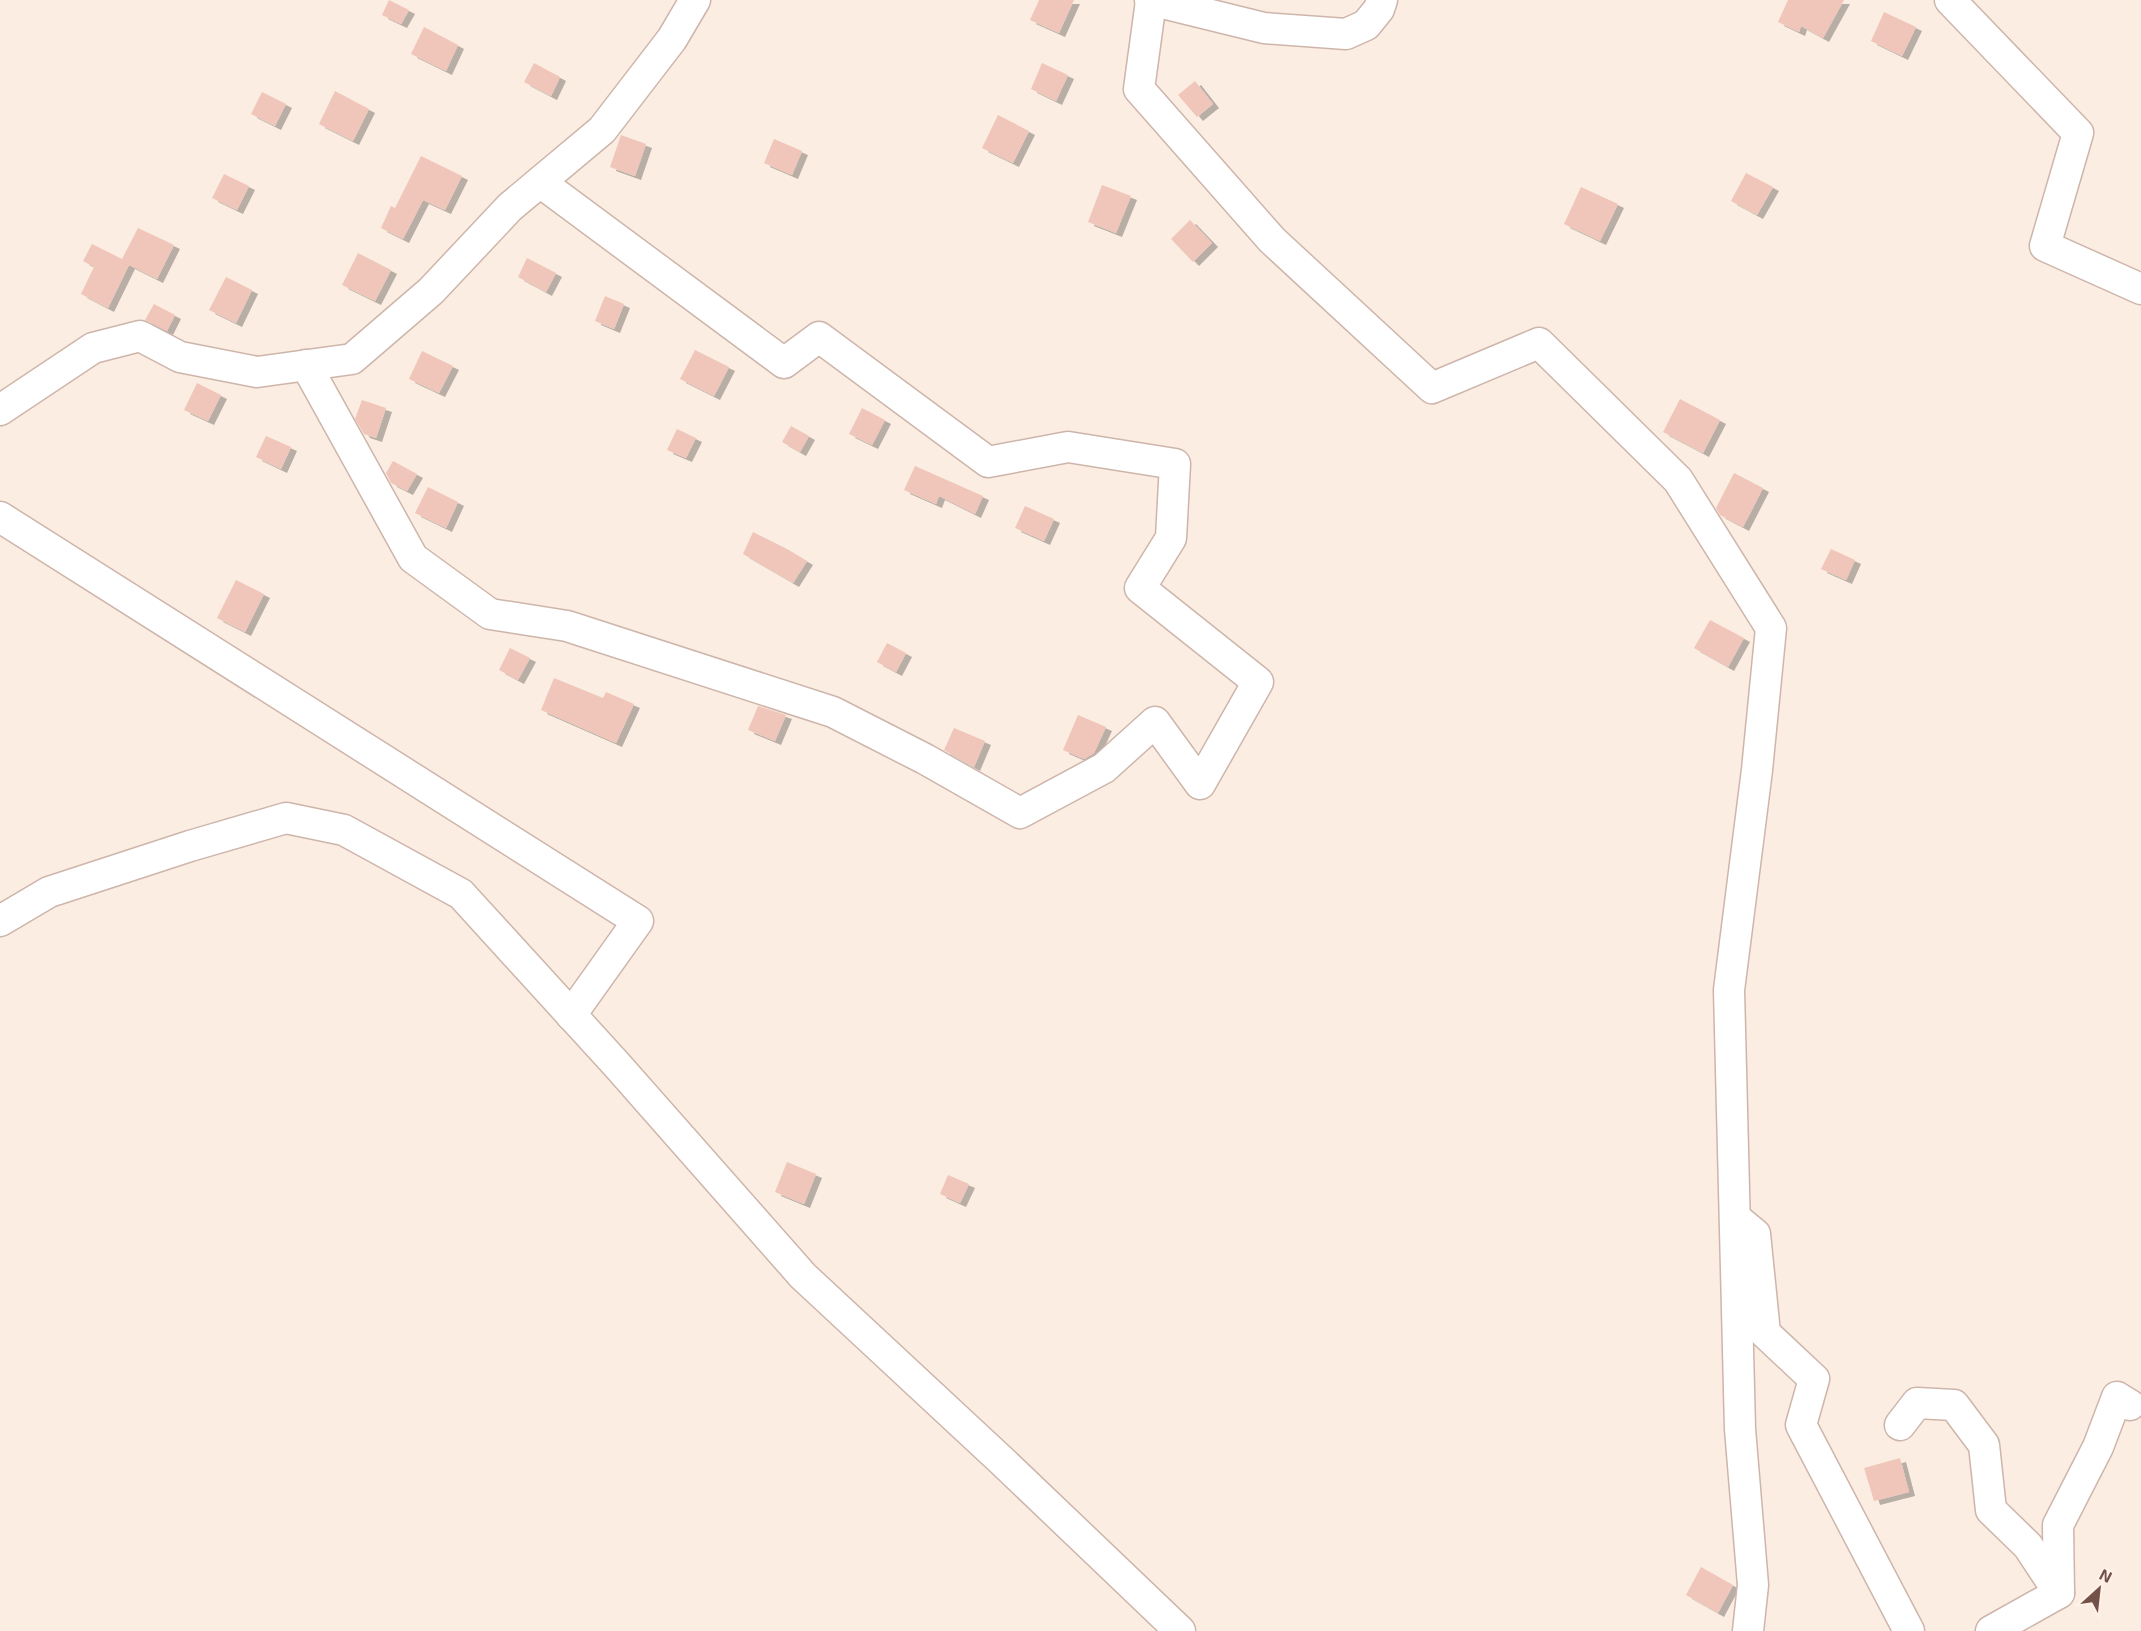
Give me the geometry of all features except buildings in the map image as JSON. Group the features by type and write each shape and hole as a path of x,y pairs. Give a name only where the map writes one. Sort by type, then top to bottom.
{"street":[{"path":"0,410 93,348 140,336 180,357 257,372 352,358 431,291 510,207 602,130 672,39 695,0"},
{"path":"1382,0 1379,9 1366,25 1346,34 1264,28 1151,0 1139,89 1272,240 1432,388 1539,343 1678,480 1771,627 1757,771 1729,990 1740,1429 1753,1585 1748,1631"},
{"path":"1950,0 2078,134 2045,246 2141,289"},
{"path":"306,365 413,558 490,615 567,626 833,712 925,759 1020,813 1104,768 1155,722 1200,784 1258,682 1140,588 1171,538 1175,464 1068,447 988,462 819,337 784,363 540,182"},
{"path":"0,518 638,921 571,1015"},
{"path":"0,921 49,892 189,846 286,818 344,830 461,894 803,1276 1180,1631"},
{"path":"1735,1217 1755,1234 1766,1333 1814,1378 1801,1425 1909,1631"},
{"path":"2058,1593 2058,1525 2098,1447 2117,1396 2130,1405"},
{"path":"1900,1425 1917,1403 1954,1405 1984,1445 1991,1510 2028,1546 2058,1593"},
{"path":"1991,1631 2058,1593"}]}
